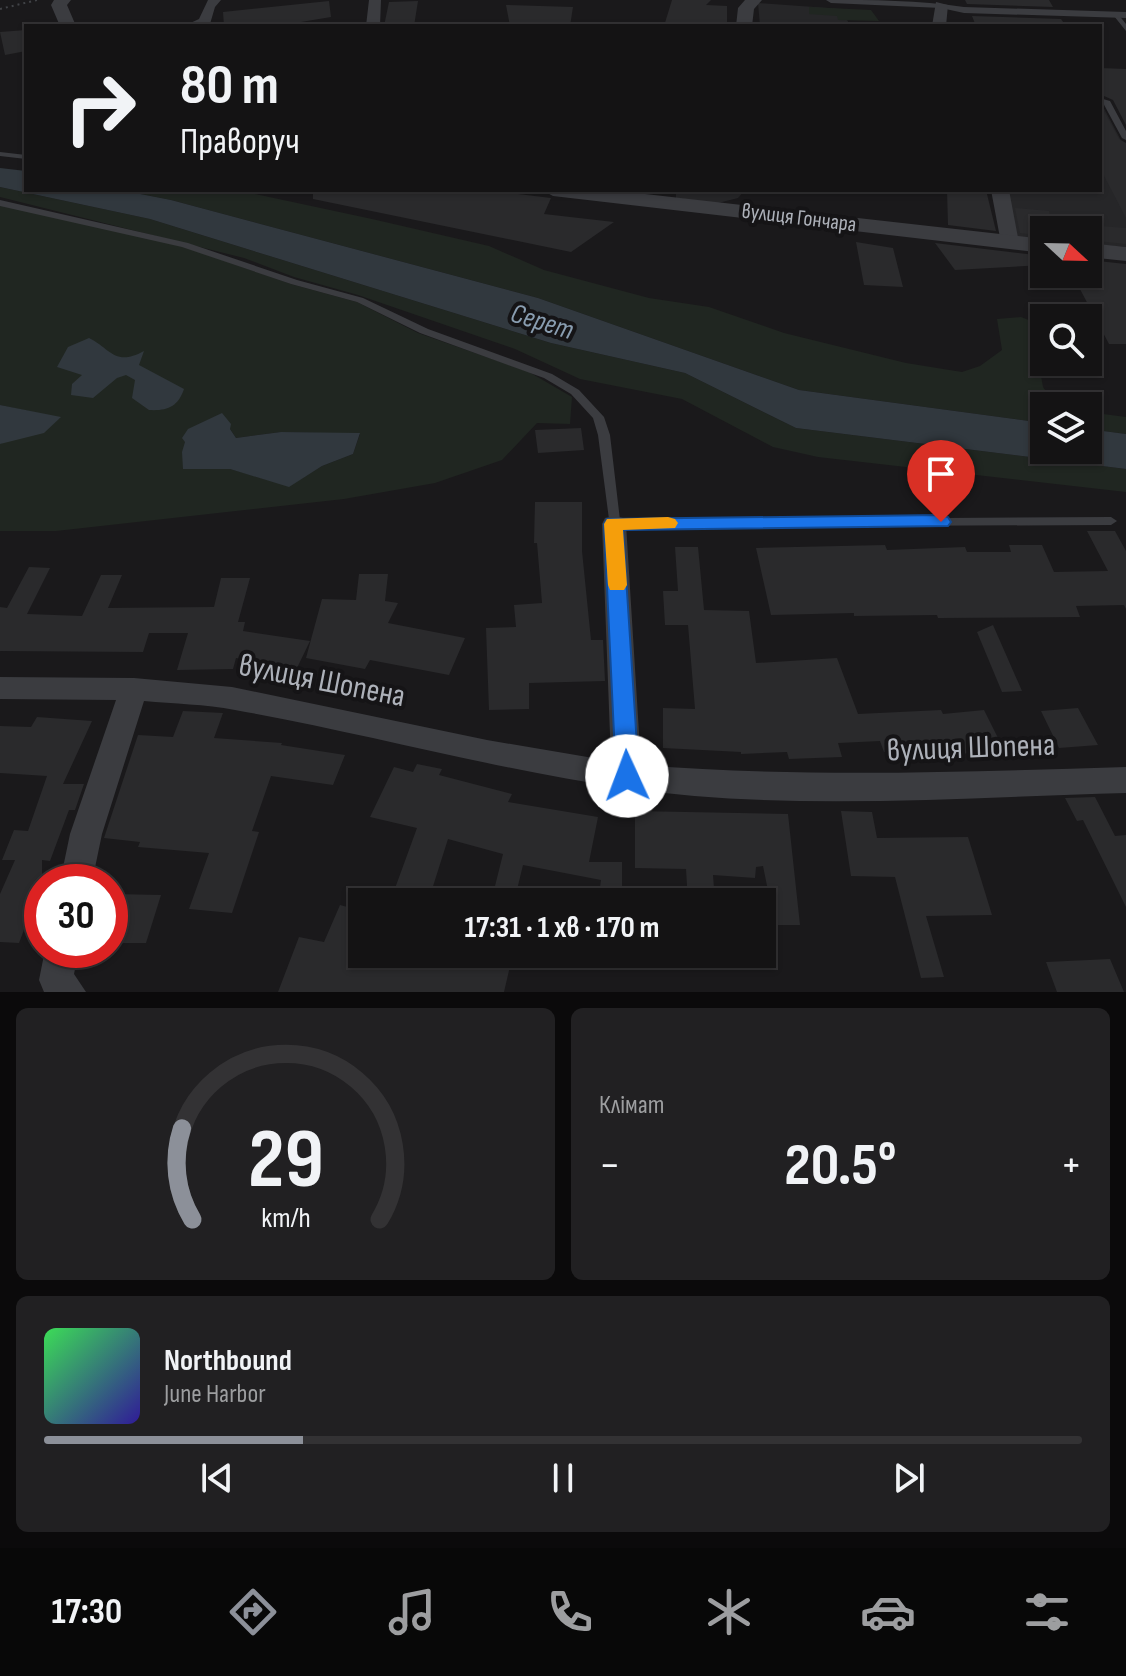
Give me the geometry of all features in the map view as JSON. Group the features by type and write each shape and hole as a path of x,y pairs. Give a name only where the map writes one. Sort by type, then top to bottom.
{"street":[{"path":"63,0 59,5 67,24"},
{"path":"197,24 205,21 209,6 215,0"},
{"path":"373,24 375,0"},
{"path":"744,24 746,8 754,0"},
{"path":"831,0 941,5 964,10 1121,15"},
{"path":"939,24 941,5"},
{"name":"вулиця Гончара","path":"588,192 760,202 1030,245"},
{"path":"1000,192 1010,243"},
{"path":"1102,251 1126,254"},
{"path":"614,524 627,776"},
{"name":"вулиця Шопена","path":"0,688 134,689 232,698 487,752 627,776 734,785 851,788 1126,780"},
{"path":"80,864 86,834 134,689"},
{"path":"58,968 56,980 68,992"}],"lane":[{"path":"1121,15 1126,29"},
{"path":"1106,101 1126,138"},
{"path":"0,154 24,157"},
{"path":"0,203 200,249 294,282 360,300 424,331 548,376 575,392 598,417 604,435 614,524 1111,521"}],"path":[{"path":"0,9 37,0"}],"shaded area":[{"path":"758,3 842,9 849,24 760,24"},
{"path":"809,7 871,10 879,21 838,20 837,16 809,14"},
{"path":"1102,105 1126,150 1126,247 1102,245 1102,216 1030,216 1030,239 1012,237 1004,192 1102,192"},
{"path":"0,187 150,219 551,343 685,373 796,428 1030,457 1030,464 1086,464 1126,469 1126,492 818,457 773,447 682,399 580,379 515,349 244,258 0,197"},
{"path":"130,192 246,192 372,219 489,246 544,270 649,298 709,307 784,333 906,363 962,372 980,366 1002,350 997,319 1021,317 1030,321 1030,376 1041,376 1046,392 1030,392 1030,421 799,390 538,298 171,200"},
{"path":"676,192 743,192 738,198 718,203 676,198"},
{"path":"0,205 182,246 291,284 357,302 418,333 529,372 572,397 570,424 537,423 502,460 435,483 344,499 56,531 0,531 0,444 60,418 0,405","holes":["230,429 236,438 281,432 360,434 353,454 322,466 289,486 230,469 184,469 185,442"]},
{"path":"1102,414 1126,417 1126,434 1102,431"}],"water":[{"name":"Серет","path":"0,168 24,171 24,192 130,192 171,200 538,298 799,390 1030,421 1030,457 796,428 685,373 551,343 150,219 0,187"},
{"path":"89,338 120,357 144,351 139,365 184,389 179,400 166,409 149,410 132,398 135,380 126,375 117,378 93,398 71,395 72,384 82,375 57,367 68,347"},
{"path":"0,405 61,417 44,433 0,444"},
{"path":"222,413 231,424 230,429 236,438 281,432 360,433 353,454 322,466 289,487 230,469 183,469 185,442 182,438 188,429"},
{"path":"1102,431 1126,434 1126,469 1086,464 1102,464"}],"building":[{"path":"672,0 711,0 706,5 727,6 727,24 665,24"},
{"path":"965,0 1049,0 1053,7 967,4"},
{"path":"329,1 331,17 289,24 224,24 223,12"},
{"path":"418,1 414,24 384,24 389,2"},
{"path":"506,5 573,7 570,24 510,24"},
{"path":"972,16 1061,19 1065,24 975,24"},
{"path":"24,30 24,51 5,55 0,32"},
{"path":"1102,68 1126,69 1126,125 1113,100 1104,96"},
{"path":"1102,108 1119,139 1126,143 1126,218 1102,172"},
{"path":"313,192 502,192 551,198 544,214 614,222 571,252 313,199"},
{"path":"947,192 986,192 996,231 948,225"},
{"path":"1015,208 1049,211 1050,216 1030,216 1030,234 1020,233"},
{"path":"1102,226 1126,228 1126,244 1102,241"},
{"path":"856,242 893,248 903,287 864,285"},
{"path":"935,243 1030,254 1030,266 955,270"},
{"path":"1102,261 1126,264 1126,344 1109,344 1102,331 1102,304 1088,304 1079,288 1102,288"},
{"path":"581,428 584,450 538,453 535,430"},
{"path":"535,502 582,502 582,551 591,640 603,640 605,681 529,683 529,709 489,710 486,628 516,627 514,605 542,603 537,543 534,543"},
{"path":"1087,531 1115,531 1126,551 1126,609 1124,605 1076,606 1080,617 938,618 937,615 854,616 854,613 771,615 756,548 885,545 887,550 965,547 967,552 1011,552 1009,545 1042,545 1054,572 1108,571"},
{"path":"675,547 698,547 704,610 749,611 756,663 837,658 858,714 941,710 943,714 984,710 1004,750 950,755 948,749 884,752 880,741 838,743 842,757 789,759 787,752 741,754 663,748 663,708 695,709 688,625 665,625 663,591 678,591"},
{"path":"29,567 50,568 27,614 82,616 101,575 122,575 108,608 214,607 221,578 250,578 238,622 245,622 243,631 310,641 297,668 236,658 233,669 177,670 188,633 149,633 143,652 0,651 0,607 7,608"},
{"path":"359,574 388,574 385,601 398,603 388,623 465,638 449,675 370,660 365,669 306,658 322,599 356,600"},
{"path":"993,625 1022,691 1002,692 977,632"},
{"path":"1078,708 1098,745 1059,748 1041,711"},
{"path":"183,711 223,713 214,738 282,743 345,755 333,785 271,776 252,831 259,832 232,913 189,909 209,853 138,847 140,842 104,838 138,735 173,737"},
{"path":"37,717 92,721 63,784 84,784 75,810 69,810 50,861 24,864 24,930 19,943 0,942 0,894 15,860 2,860 14,830 28,831 47,776 0,773 0,726 31,727"},
{"path":"417,764 442,769 439,775 512,794 508,802 598,817 589,862 622,862 622,888 600,888 601,880 523,865 517,888 494,888 503,854 448,839 432,888 395,888 417,828 370,817 394,767 413,772"},
{"path":"1095,797 1115,836 1126,835 1126,907 1083,820 1077,821 1065,798"},
{"path":"635,811 788,814 800,925 776,925 776,888 767,888 763,866 756,867 755,878 713,875 714,888 687,888 686,869 635,868"},
{"path":"841,811 872,812 877,838 968,837 992,915 926,916 944,977 921,978 895,877 851,876"},
{"path":"128,894 161,895 146,943 128,943"},
{"path":"340,905 348,907 348,968 510,968 504,992 278,992 299,937 324,942"},
{"path":"1110,959 1124,992 1057,992 1046,962"}],"slow traffic":[{"path":"617,585 614,524 668,523"}],"route":[{"path":"627,776 614,524 941,522"}]}
